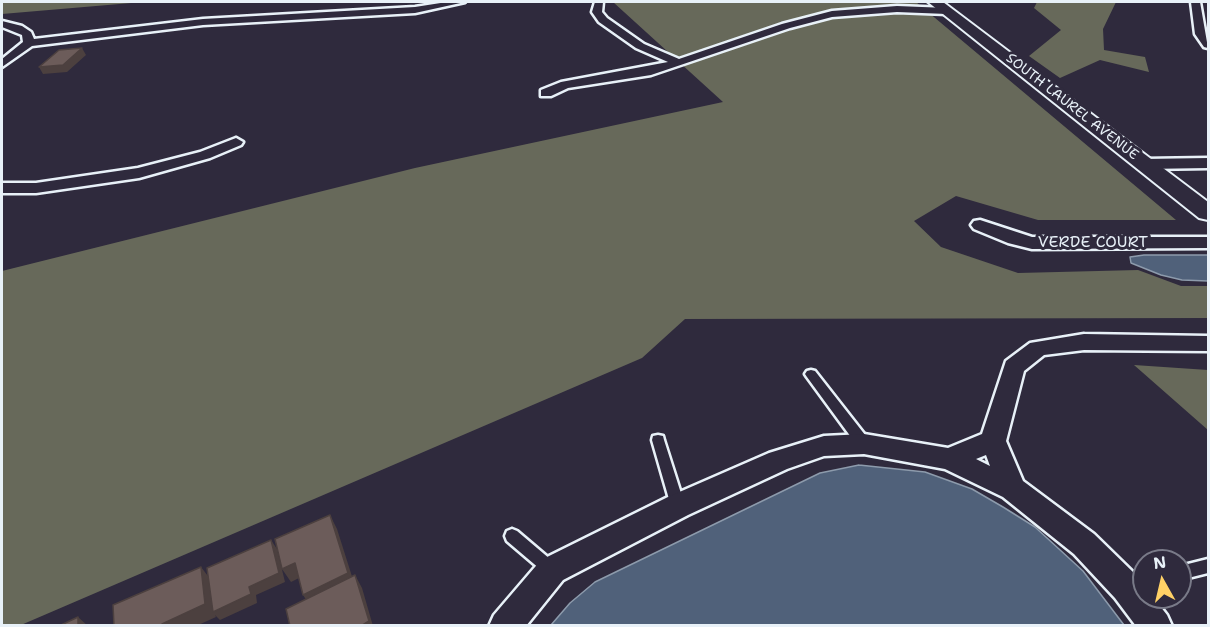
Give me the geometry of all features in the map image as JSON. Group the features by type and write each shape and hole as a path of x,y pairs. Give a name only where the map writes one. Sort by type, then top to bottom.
{"main road":[{"name":"SOUTH LAUREL AVENUE","path":"941,6 1209,213"}],"street":[{"path":"2,64 29,43 203,22 415,10 460,2"},
{"path":"599,2 597,12 603,20 640,46 679,63"},
{"path":"1195,2 1200,34 1209,45"},
{"path":"546,93 566,85 647,72 679,63 802,21 941,6"},
{"path":"2,24 18,28 27,34 29,43"},
{"path":"2,188 57,186 139,173 205,155 236,142"},
{"path":"1145,164 1209,163"},
{"name":"VERDE COURT","path":"980,225 1014,239 1032,243 1209,243"},
{"path":"1014,489 993,441 1014,368 1038,348 1084,342 1209,343"},
{"path":"949,459 993,441"},
{"path":"505,626 552,570 678,506 778,460 824,446 864,444 949,459 1014,489 1132,583"},
{"path":"1147,609 1156,626"}],"lane":[{"path":"811,374 864,444"},
{"path":"658,440 678,506"},
{"path":"512,536 552,570"},
{"path":"1192,570 1209,566"}],"green space":[{"path":"2,2 143,2 2,14"},
{"path":"613,2 916,2 1176,220 1038,220 956,196 914,221 941,247 1018,273 1138,270 1181,286 1208,286 1208,318 685,319 642,358 21,625 2,626 2,271 415,168 723,102"},
{"path":"1037,2 1116,2 1103,29 1104,50 1145,57 1149,72 1100,60 1060,78 1029,56 1061,30 1034,8"},
{"path":"1134,365 1208,370 1208,430"}],"water":[{"path":"1208,255 1208,281 1182,280 1161,275 1131,263 1130,257"},
{"path":"859,465 925,472 972,489 1003,507 1035,527 1083,571 1124,625 551,625 570,603 595,582 820,473"}],"building":[{"path":"82,48 63,65 39,67 59,50"},
{"path":"330,515 348,573 303,595 295,563 282,569 275,539"},
{"path":"271,540 279,573 249,587 251,594 213,612 207,568"},
{"path":"201,567 205,604 162,626 114,626 113,605"},
{"path":"355,575 369,621 361,626 290,626 286,609"},
{"path":"78,617 78,626 59,626"}]}
